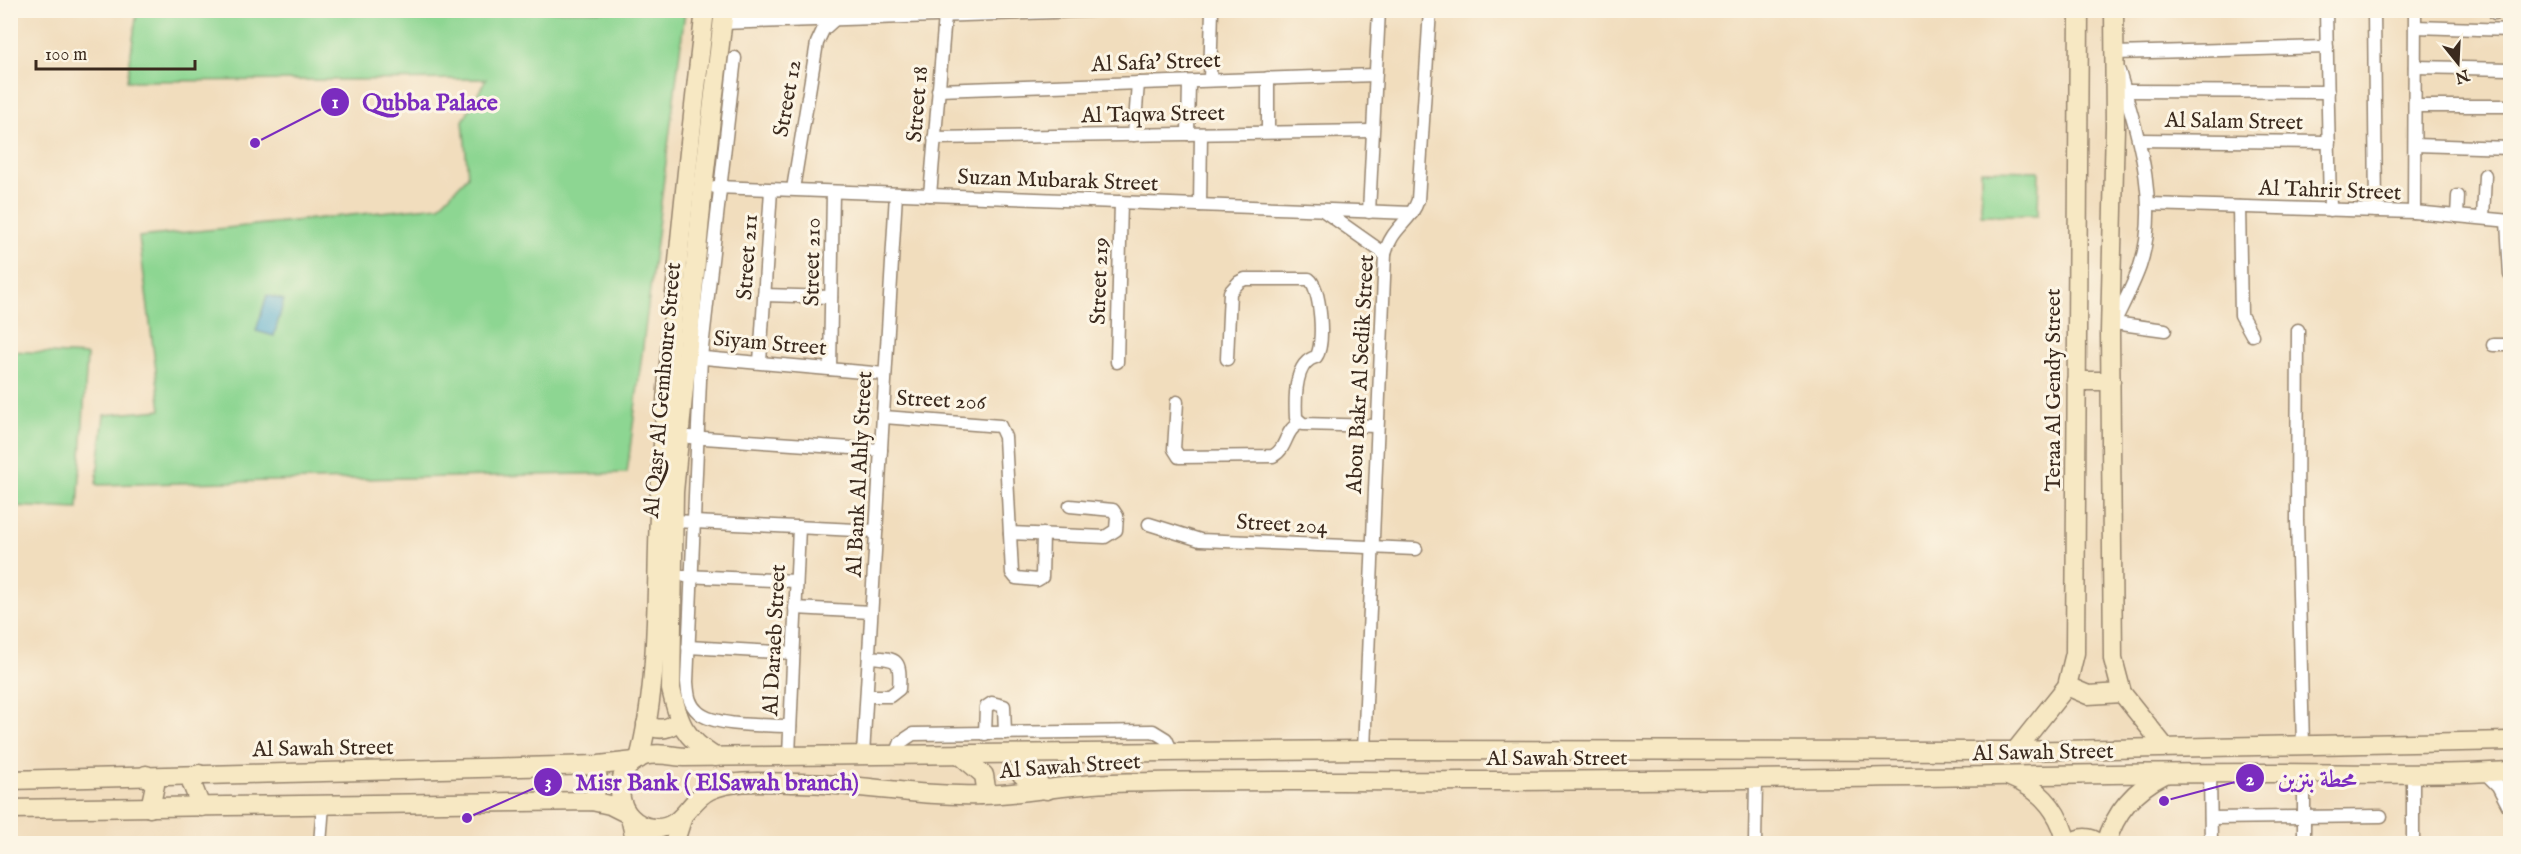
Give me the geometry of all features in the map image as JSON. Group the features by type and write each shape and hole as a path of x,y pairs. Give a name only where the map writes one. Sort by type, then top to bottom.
{"main road":[{"name":"Al Qasr Al Gemhoure Street","path":"637,760 646,724 660,494 687,157 705,10"},
{"name":"Teraa Al Gendy Street","path":"2015,751 2067,686 2075,653 2079,10"},
{"path":"2114,11 2111,381 2113,659 2122,693 2165,747"},
{"name":"Al Qasr Al Gemhoure Street","path":"715,757 694,741 678,721 671,689 672,576 679,437 694,357 711,187 723,17"},
{"path":"2076,381 2111,381"},
{"path":"2067,686 2088,695 2122,693"},
{"path":"646,724 652,728 666,729 678,721"},
{"path":"2503,741 2500,758 2510,771"},
{"name":"Al Sawah Street","path":"10,780 595,766 661,754 715,757 1364,750 2015,751 2503,741"},
{"path":"2450,742 2458,757 2458,774"},
{"path":"1801,751 1794,753 1792,761 1816,779"},
{"path":"1729,752 1758,762 1762,772 1756,780"},
{"path":"959,754 984,775 987,783 981,795"},
{"path":"1029,754 1020,764 1022,775 1048,790"},
{"path":"636,843 628,815 620,798 620,784 626,771 637,760"},
{"path":"592,801 600,783 595,766"},
{"name":"Al Sawah Street","path":"674,843 682,819 700,795 721,785 739,784 855,784 911,793 981,795 1114,783 1756,780 2210,773 2458,774 2510,771"},
{"path":"199,774 192,784 201,807"},
{"path":"2106,843 2116,818 2125,804 2150,782 2165,774"},
{"path":"146,775 155,785 150,808"},
{"path":"2005,776 2021,781 2048,801 2069,843 2088,837 2100,843"},
{"path":"10,809 592,801 610,805 642,825 656,828 670,826 682,819"}],"street":[{"path":"723,17 834,20 1111,10"},
{"path":"1210,80 1212,10"},
{"path":"1369,212 1378,10"},
{"name":"Abou Bakr Al Sedik Street","path":"1364,750 1385,254 1393,232 1412,213 1418,200 1430,10"},
{"path":"2114,11 2122,10"},
{"path":"2326,10 2330,210"},
{"path":"2374,10 2376,211"},
{"path":"2414,213 2415,10"},
{"name":"Street 18","path":"930,195 945,16"},
{"name":"Street 12","path":"792,189 817,43 822,30 834,20"},
{"path":"2415,27 2511,30"},
{"path":"2165,330 2112,327 2140,266 2146,242 2149,204 2139,140 2115,54 2327,48"},
{"path":"711,187 735,58"},
{"path":"2415,67 2511,69"},
{"name":"Al Safa' Street","path":"938,90 1375,75"},
{"path":"1268,78 1268,132"},
{"path":"1189,82 1200,205"},
{"path":"1134,135 1138,83"},
{"path":"2125,91 2328,92"},
{"path":"2415,106 2511,106"},
{"name":"Al Taqwa Street","path":"934,138 1372,131"},
{"name":"Al Salam Street","path":"2139,140 2329,142"},
{"path":"2415,145 2511,148"},
{"path":"2483,219 2484,175"},
{"name":"Suzan Mubarak Street","path":"711,187 1412,213"},
{"name":"Street 211","path":"760,362 771,190"},
{"name":"Street 210","path":"830,369 833,192"},
{"name":"Al Bank Al Ahly Street","path":"863,755 896,194"},
{"path":"2457,216 2458,196"},
{"name":"Street 219","path":"1117,362 1121,202"},
{"name":"Al Tahrir Street","path":"2149,204 2376,211 2509,221"},
{"path":"2239,207 2241,315 2252,335"},
{"path":"1323,210 1385,254"},
{"path":"2509,221 2511,275"},
{"path":"1227,358 1230,292 1239,282 1245,279 1304,278 1313,282 1318,291 1322,346 1316,357 1306,361 1300,369 1295,416 1300,423"},
{"path":"764,295 831,297"},
{"path":"2298,330 2297,520 2303,745"},
{"path":"2493,345 2511,345"},
{"path":"694,357 697,438 688,699 698,712 712,720 790,726"},
{"name":"Siyam Street","path":"694,357 885,374"},
{"path":"1177,402 1174,449 1179,457 1273,456 1282,449 1291,429 1300,423 1377,426"},
{"name":"Street 206","path":"884,417 996,423 1002,429 1005,437 1010,533"},
{"path":"679,437 881,450"},
{"path":"1042,534 1042,577 1037,580 1019,579 1012,573 1010,533 1042,534 1105,537 1116,530 1118,516 1113,510 1070,506"},
{"path":"674,521 876,531"},
{"name":"Street 204","path":"1149,525 1200,540 1416,549"},
{"name":"Al Daraeb Street","path":"789,756 799,527"},
{"path":"672,576 796,581"},
{"path":"795,608 871,612"},
{"path":"688,647 794,653"},
{"path":"867,696 890,696 899,689 900,668 897,662 891,658 869,657"},
{"path":"985,734 986,707 992,703 1004,706 1005,733"},
{"path":"896,755 901,742 913,734 1153,731 1166,739 1172,752"},
{"path":"2210,773 2211,843"},
{"path":"2304,773 2304,843"},
{"path":"2413,843 2414,773"},
{"path":"2485,773 2498,786 2511,809"},
{"path":"1755,843 1756,780"},
{"path":"320,843 323,805"},
{"path":"2211,818 2381,816"}],"green space":[{"path":"137,11 685,11 627,473 96,485 104,415 161,410 139,237 439,206 468,176 463,121 486,79 127,81"},
{"path":"1981,170 2039,171 2038,215 1981,215"},
{"path":"10,351 87,355 78,509 11,506"}],"water":[{"path":"267,295 284,300 274,336 256,331"}],"place":[{"name":"Qubba Palace","path":"255,143"},
{"name":"محطة بنزين","path":"2164,801"},
{"name":"Misr Bank ( ElSawah branch)","path":"467,818"}]}
